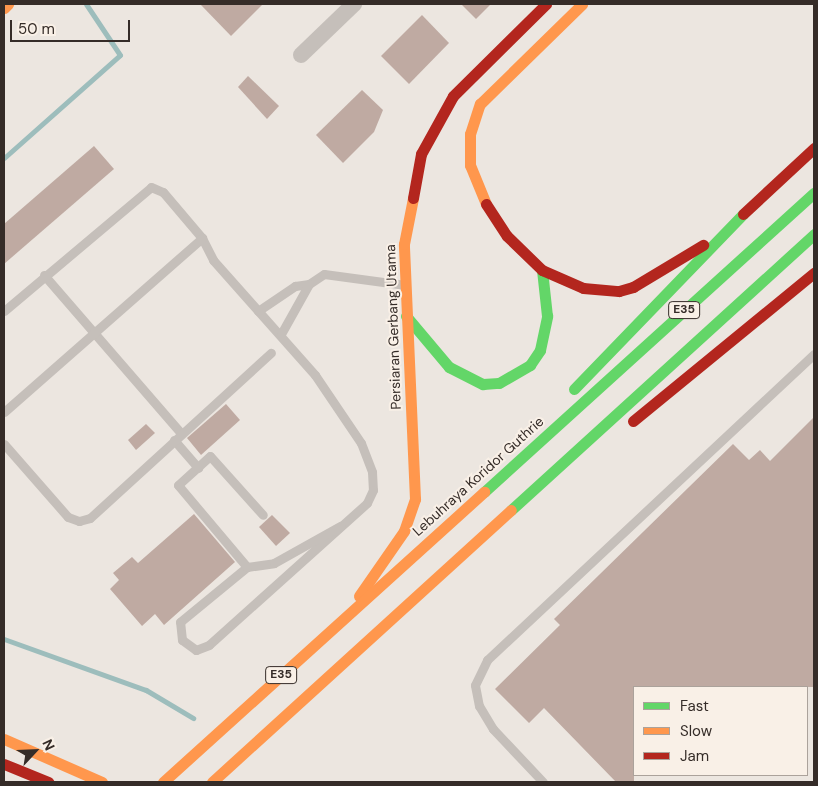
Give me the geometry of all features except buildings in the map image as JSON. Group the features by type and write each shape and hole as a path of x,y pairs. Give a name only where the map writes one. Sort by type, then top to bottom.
{"main road":[{"path":"4,8 8,4"},
{"name":"Persiaran Gerbang Utama","path":"344,618 411,514 414,489 404,244 410,199 421,154 437,121 453,96 546,4"},
{"path":"582,4 480,104 470,134 470,165 481,197 507,236 542,270 567,284 619,291 651,279 716,239"},
{"path":"554,428 562,406 581,380 716,239 814,148"},
{"name":"Lebuhraya Koridor Guthrie","path":"163,782 814,193"},
{"name":"E35","path":"212,782 814,234"},
{"path":"406,316 449,367 483,384 499,383 530,365 540,350 547,316 542,270"},
{"path":"622,430 814,273"},
{"path":"564,461 601,446"},
{"path":"4,739 102,782"},
{"path":"4,764 48,782"}],"street":[{"path":"301,55 354,4"}],"lane":[{"path":"4,311 44,275 151,187 163,192 202,238 213,260 315,375 361,443 372,472 373,490 367,503 209,645 196,650 188,647 180,622 247,567 274,563 340,526"},
{"path":"4,412 202,238"},
{"path":"258,310 295,286 309,284 324,274 405,285"},
{"path":"44,275 182,433"},
{"path":"280,334 309,284"},
{"path":"4,444 68,517 79,522 90,518 271,353"},
{"path":"543,782 493,729 479,706 476,685 487,660 814,354"},
{"path":"174,440 198,468"},
{"path":"247,567 178,486 210,456 263,515"}],"waterway":[{"path":"4,158 120,55 86,4"},
{"path":"4,639 146,690 193,718"}],"traffic: fast":[{"path":"484,492 814,193"},
{"path":"574,389 743,214"},
{"path":"511,510 814,234"},
{"path":"406,316 449,367 483,384 499,383 530,365 540,350 547,316 542,270"}],"traffic: slow":[{"path":"4,8 8,4"},
{"path":"486,204 470,165 470,134 480,104 582,4"},
{"path":"359,596 404,531 415,499 404,244 413,198"},
{"path":"163,782 484,492"},
{"path":"212,782 511,510"},
{"path":"4,739 102,782"}],"traffic: jam":[{"path":"413,198 421,154 453,96 546,4"},
{"path":"743,214 814,148"},
{"path":"486,204 507,236 542,270 583,288 619,291 633,287 703,245"},
{"path":"633,421 814,273"},
{"path":"4,764 48,782"}]}
